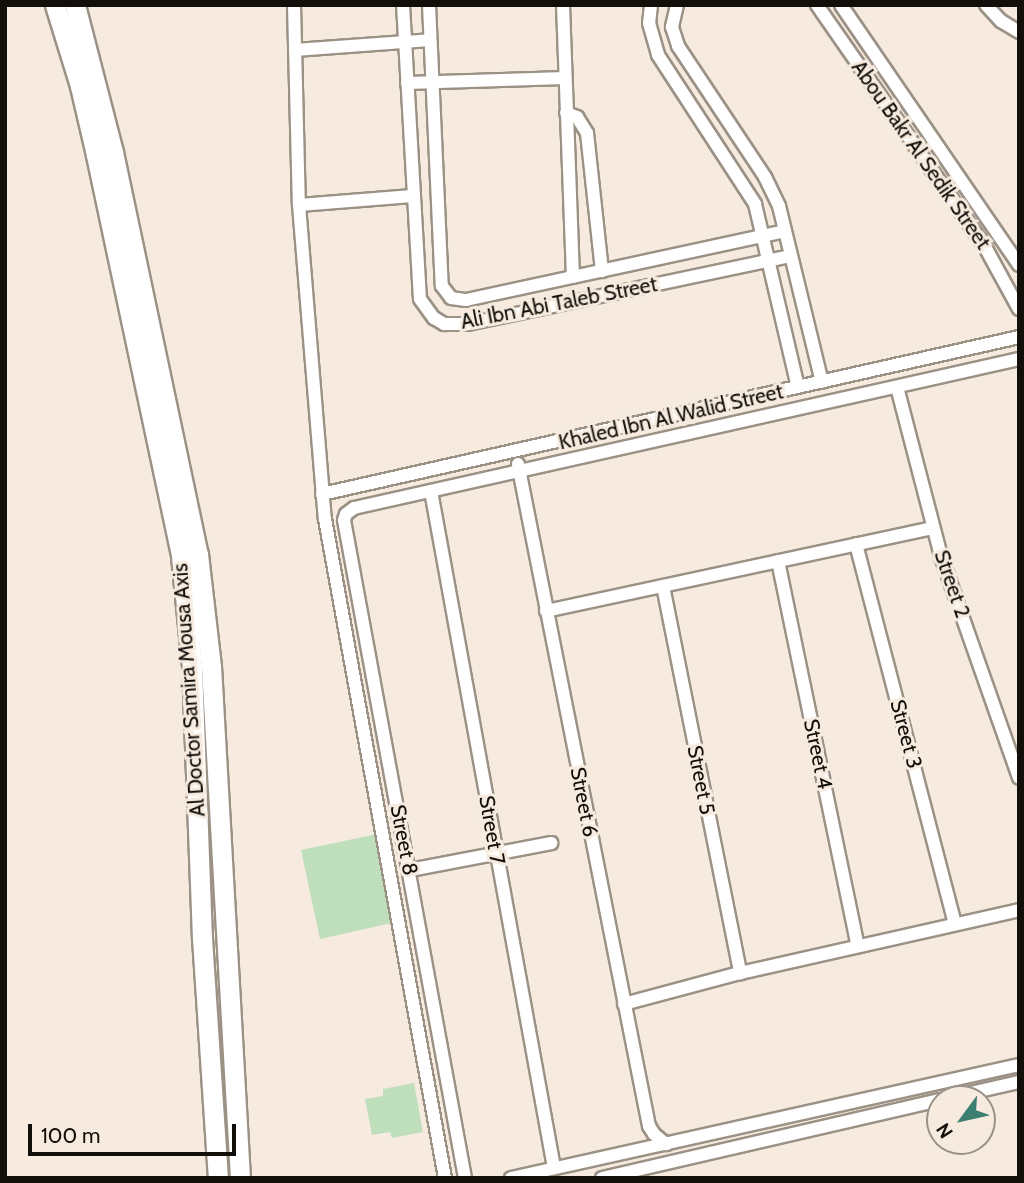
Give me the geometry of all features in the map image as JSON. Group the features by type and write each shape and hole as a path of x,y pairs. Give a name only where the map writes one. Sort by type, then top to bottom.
{"main road":[{"name":"Al Doctor Samira Mousa Axis","path":"55,5 80,86 96,155 181,556 192,666 202,938 218,1178"},
{"name":"Al Doctor Samira Mousa Axis","path":"75,5 113,152 198,554 211,666 240,1178"}],"street":[{"path":"294,5 299,205 322,494 329,550 445,1178"},
{"name":"Ali Ibn Abi Taleb Street","path":"403,5 420,299 425,310 444,324 468,324 792,256"},
{"name":"Ali Ibn Abi Taleb Street","path":"429,5 437,208 442,286 445,293 458,300 466,300 785,231"},
{"path":"563,5 573,277"},
{"path":"651,5 649,23 658,55 745,186 764,235 798,387"},
{"path":"677,5 672,21 675,40 765,177 779,206 822,382"},
{"name":"Abou Bakr Al Sedik Street","path":"817,5 984,245 1019,309"},
{"name":"Abou Bakr Al Sedik Street","path":"841,5 1019,265"},
{"path":"986,5 1001,21 1019,32"},
{"path":"295,50 430,40"},
{"path":"407,83 565,78"},
{"path":"566,113 577,117 587,134 602,271"},
{"path":"299,205 414,196"},
{"path":"624,266 628,289"},
{"name":"Khaled Ibn Al Walid Street","path":"322,494 516,453 1019,337"},
{"name":"Khaled Ibn Al Walid Street","path":"355,508 1019,359"},
{"name":"Street 2","path":"897,387 933,528 1019,778"},
{"name":"Street 6","path":"516,453 650,1129 660,1145"},
{"name":"Street 7","path":"431,491 554,1168"},
{"name":"Street 8","path":"355,508 348,511 344,520 465,1178"},
{"path":"546,611 933,528"},
{"name":"Street 3","path":"856,544 955,924"},
{"name":"Street 4","path":"778,561 859,946"},
{"name":"Street 5","path":"663,586 740,973"},
{"path":"410,870 551,843"},
{"path":"624,1004 740,973 1019,910"},
{"path":"511,1178 1019,1065"},
{"path":"996,1087 1019,1082"},
{"path":"602,1178 926,1103"},
{"path":"658,1164 660,1145"}],"green space":[{"path":"377,834 396,922 320,939 301,850"},
{"path":"414,1083 423,1132 392,1138 390,1132 372,1135 365,1099 383,1096 383,1089"}]}
